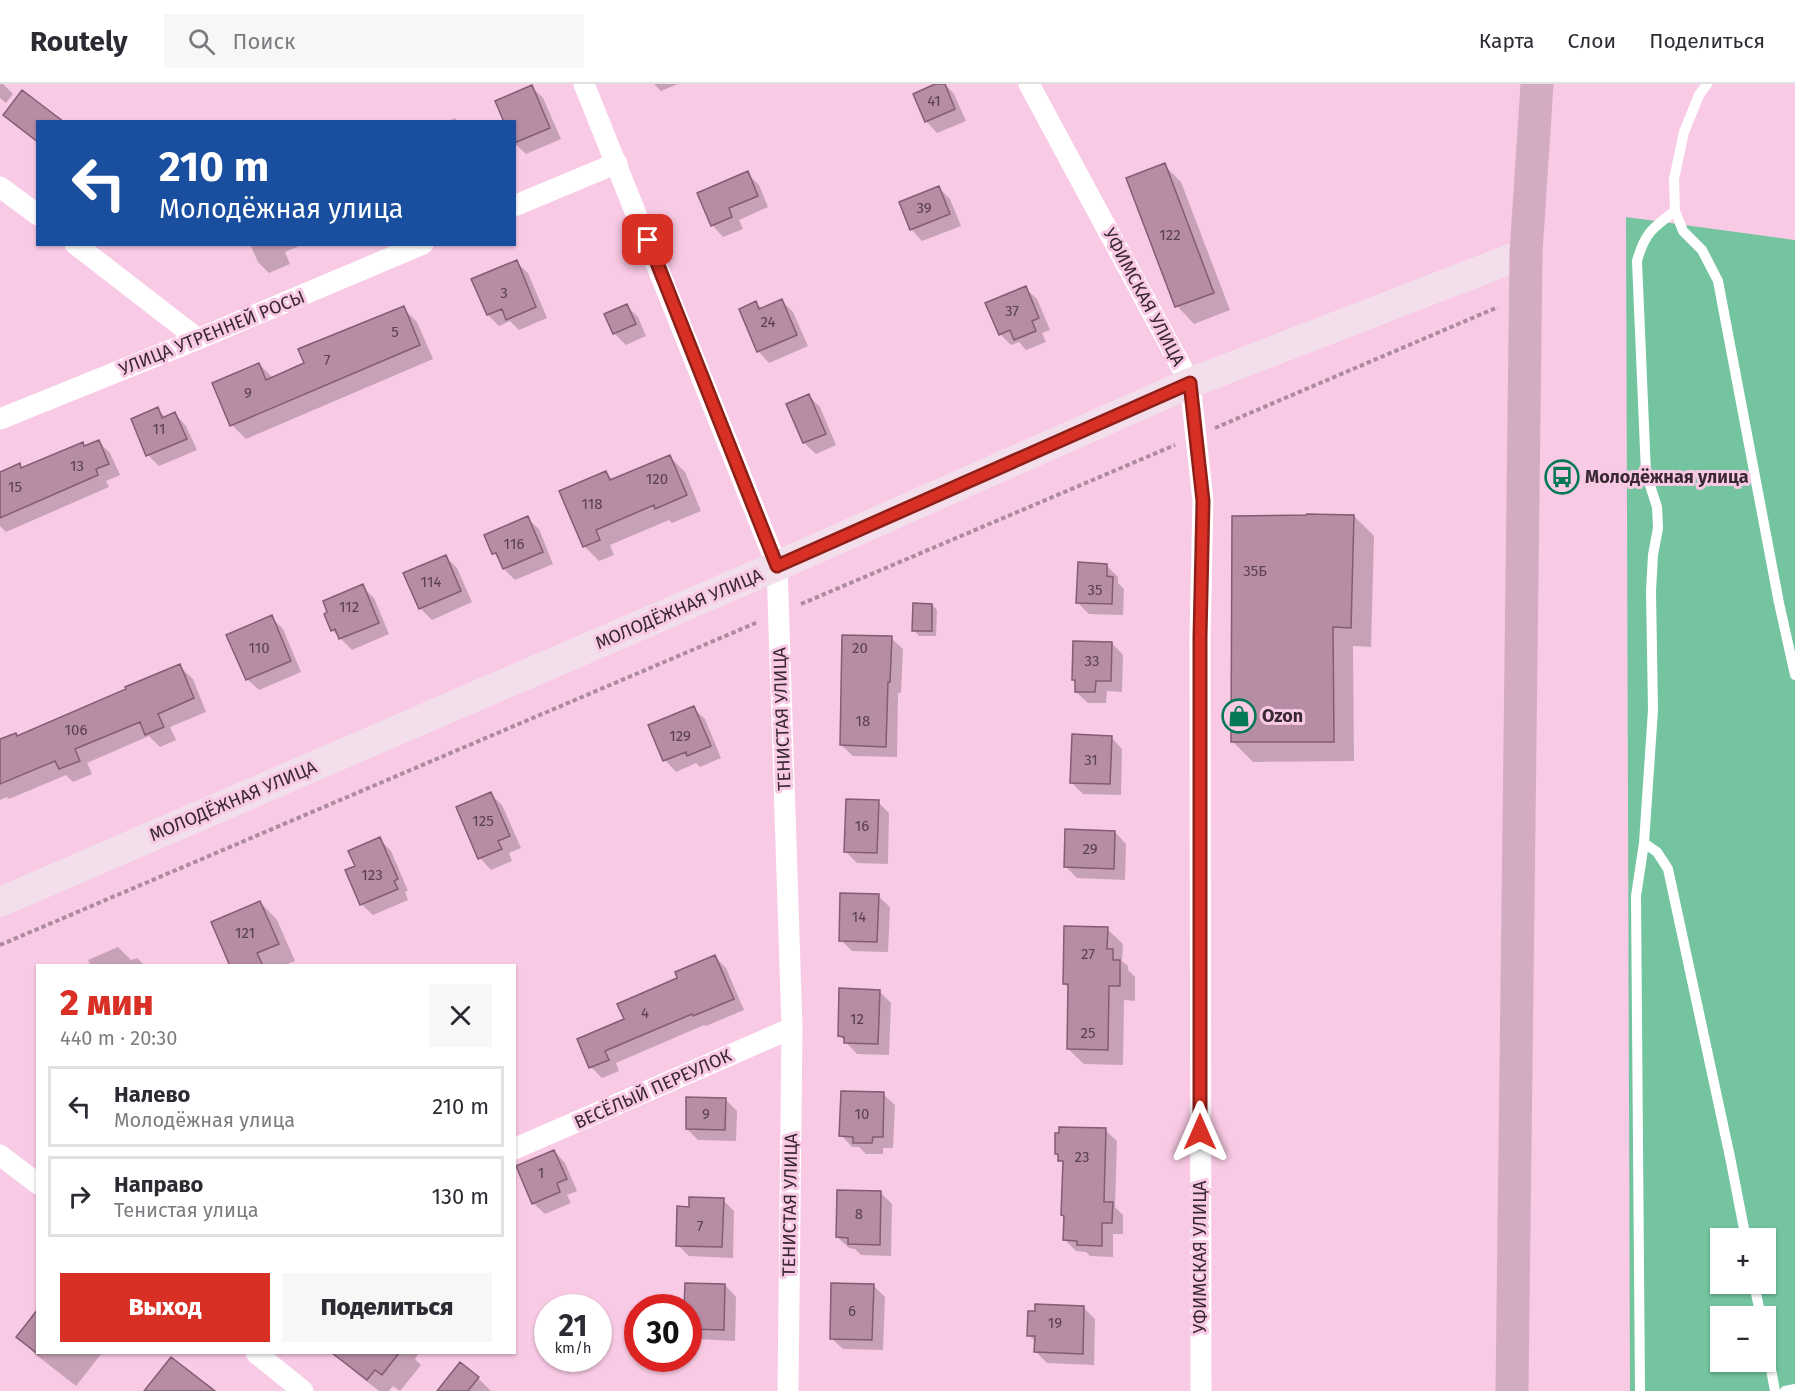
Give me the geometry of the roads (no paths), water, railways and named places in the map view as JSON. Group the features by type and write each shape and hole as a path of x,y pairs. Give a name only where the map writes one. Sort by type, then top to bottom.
{"main road":[{"path":"1512,1391 1526,253 1537,84"}],"street":[{"name":"ТЕНИСТАЯ УЛИЦА","path":"584,84 777,566 792,1028 788,1391"},
{"name":"УФИМСКАЯ УЛИЦА","path":"1029,84 1190,383 1203,501 1200,637 1200,1391"},
{"path":"516,205 617,163"},
{"path":"0,187 36,214"},
{"path":"78,246 198,339"},
{"name":"УЛИЦА УТРЕННЕЙ РОСЫ","path":"0,419 418,246"},
{"name":"МОЛОДЁЖНАЯ УЛИЦА","path":"0,902 777,566 1190,383 1526,253"},
{"name":"ВЕСЁЛЫЙ ПЕРЕУЛОК","path":"516,1148 792,1028"},
{"path":"0,1155 36,1182"},
{"path":"257,1354 303,1391"}],"lane":[{"path":"1707,84 1699,95 1684,132 1674,178 1675,211 1683,231 1702,250 1718,281 1770,558 1795,675"},
{"path":"1640,1391 1636,896 1644,843 1653,710 1651,591 1653,555 1658,528 1657,507 1646,473 1637,261 1642,244 1650,230 1675,211"},
{"path":"1644,843 1657,852 1668,869 1744,1228"},
{"path":"1772,1372 1775,1391"},
{"path":"1785,1391 1795,1389"}],"place":[{"name":"Молодёжная улица","path":"1562,477"},
{"name":"Ozon","path":"1239,716"}]}
